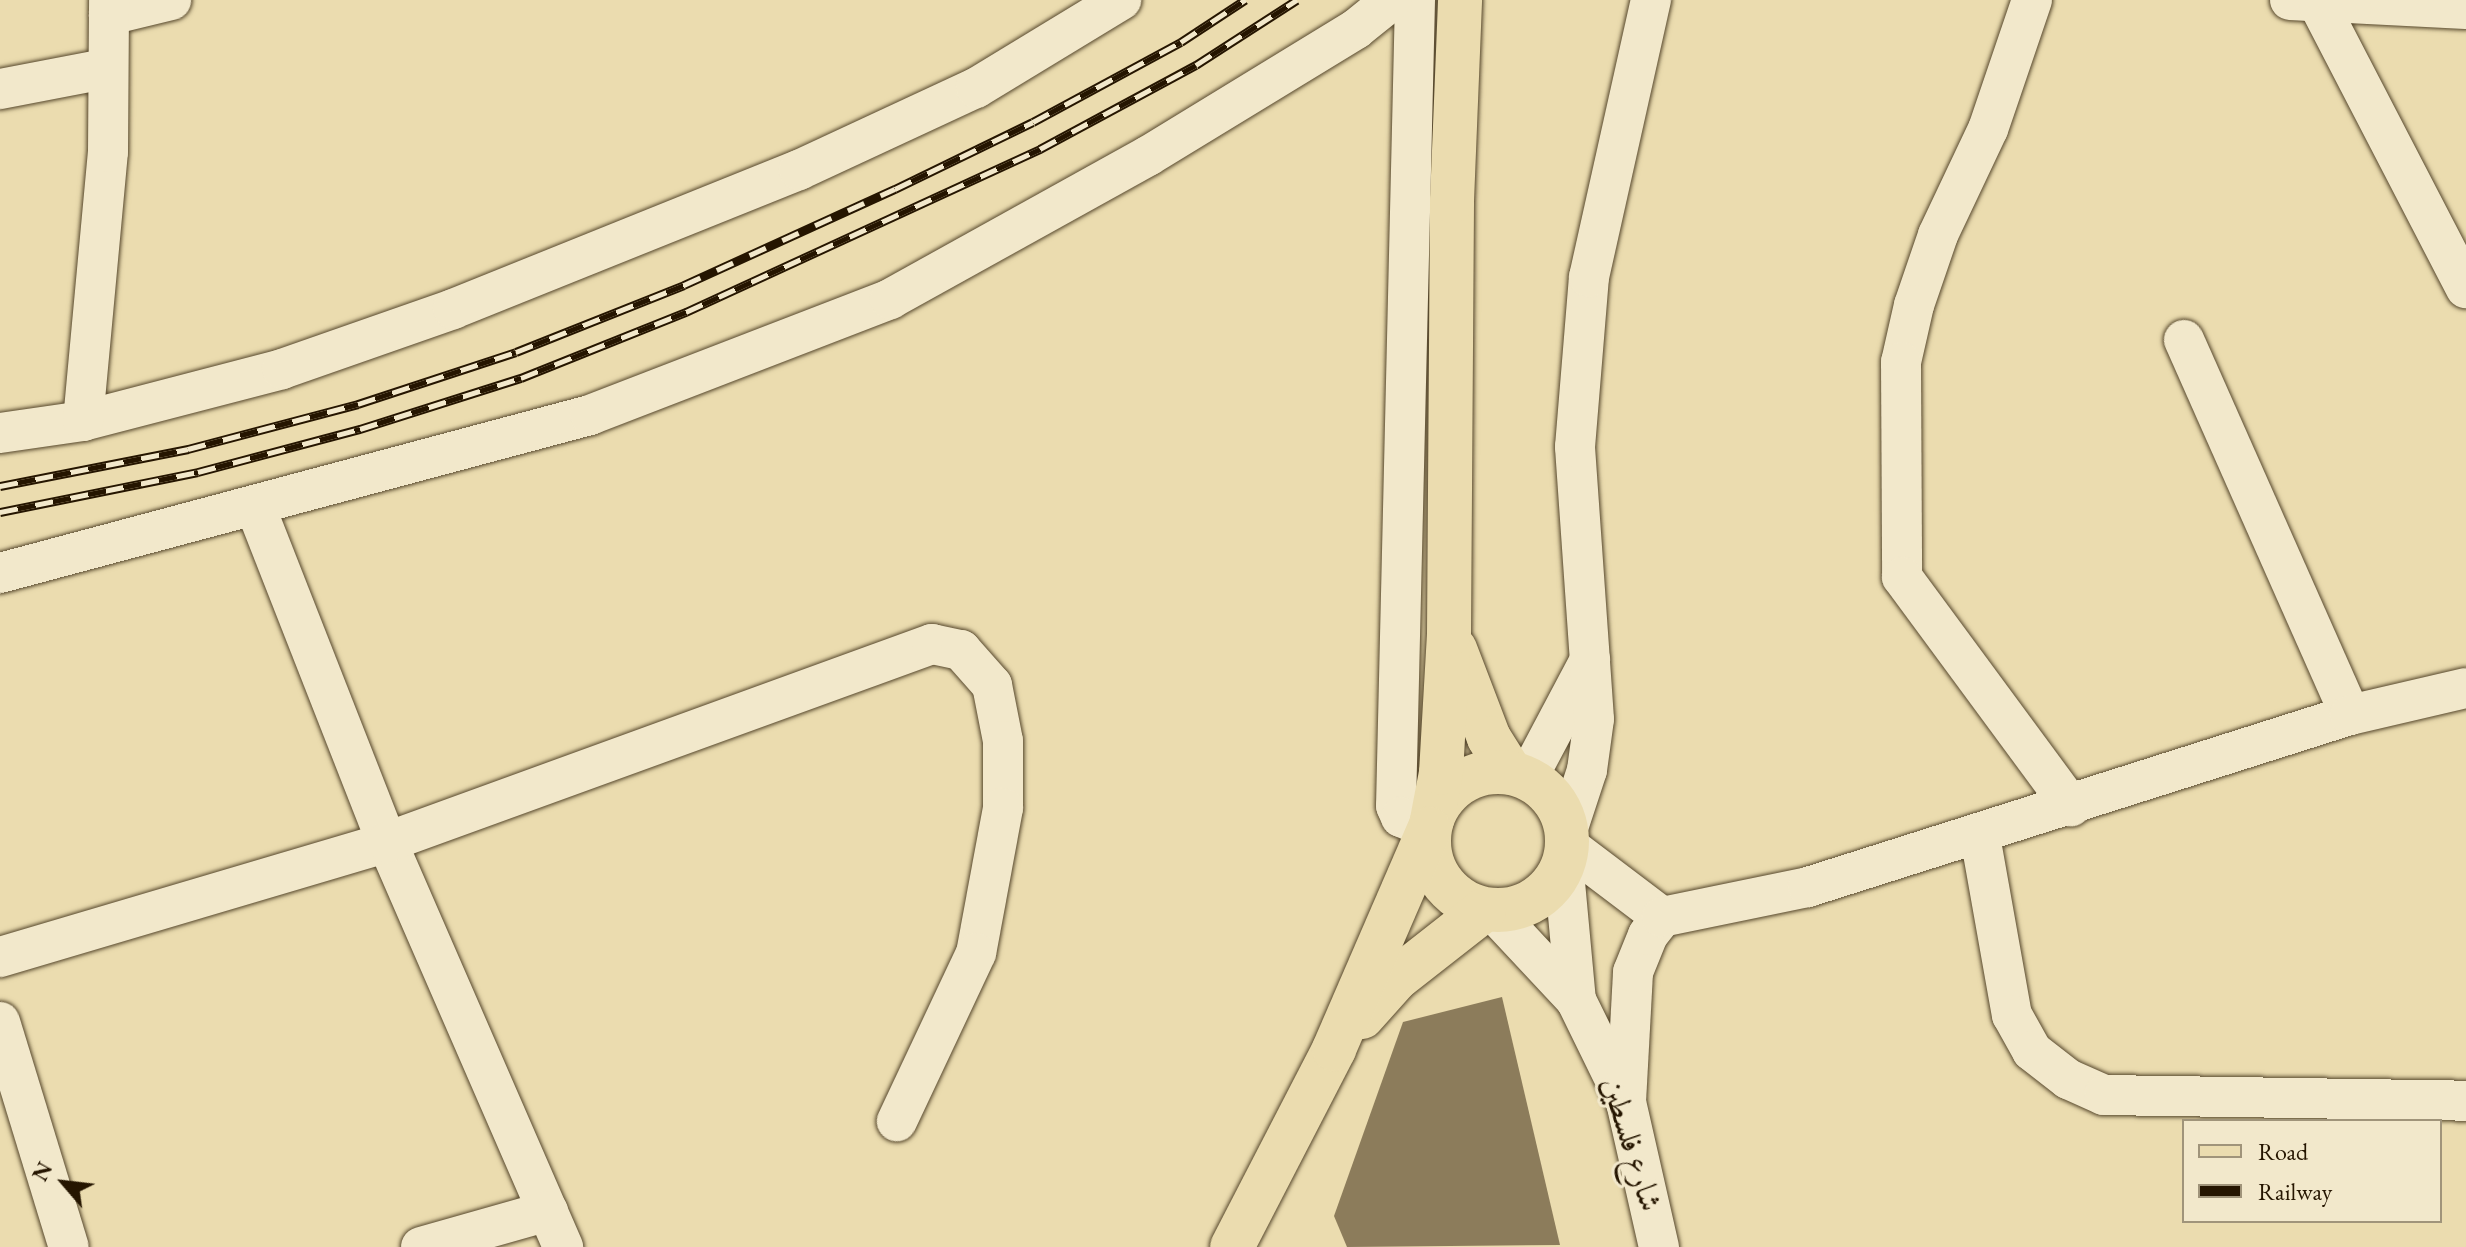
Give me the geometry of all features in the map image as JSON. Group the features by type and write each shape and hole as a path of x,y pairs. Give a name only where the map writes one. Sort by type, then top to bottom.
{"main road":[{"path":"1460,0 1452,201 1449,634 1441,773 1429,854 1439,878 1455,897 1489,910"},
{"path":"1334,1049 1396,979 1489,910 1536,898 1566,847 1546,792 1519,776 1489,738 1449,634"},
{"path":"1232,1247 1334,1049 1443,798 1463,782 1486,773 1519,776"}],"street":[{"path":"83,421 108,152 105,69 109,7 171,0"},
{"path":"0,433 83,421 282,369 453,309 799,170 976,88 1121,0"},
{"path":"0,573 590,415 890,299 1148,156 1356,29 1392,0"},
{"path":"1415,0 1396,806 1401,817 1431,825"},
{"path":"1576,1000 1566,847 1592,746 1590,660 1575,447 1589,277 1651,0"},
{"path":"2032,0 1988,129 1938,235 1914,305 1900,375 1902,577 2071,806"},
{"path":"2305,2 2466,9"},
{"path":"2305,2 2466,288"},
{"path":"0,89 105,69"},
{"path":"2184,340 2350,715"},
{"path":"255,506 387,842 563,1247"},
{"path":"0,957 387,842 874,662 932,644 961,650 992,685 1003,741 1003,808 976,953 897,1121"},
{"path":"1519,776 1590,660"},
{"path":"1626,1102 1633,972 1648,935 1662,917 1808,887 1980,836 2350,715 2466,688"},
{"path":"1980,836 2012,1015 2032,1051 2068,1079 2104,1095 2466,1101"},
{"path":"1566,847 1662,917"},
{"path":"1489,910 1576,1000"},
{"name":"شارع فلسطين","path":"1576,1000 1626,1102 1659,1247"},
{"path":"0,1022 69,1247"},
{"path":"421,1247 548,1211"}],"building":[{"path":"1502,997 1560,1245 1347,1247 1334,1216 1403,1022"}],"railway":[{"path":"0,486 188,449 358,404 516,352 684,285 895,189 1033,122 1181,42 1245,0"},
{"path":"0,512 198,472 360,429 521,378 686,312 1040,149 1196,65 1297,0"}]}
